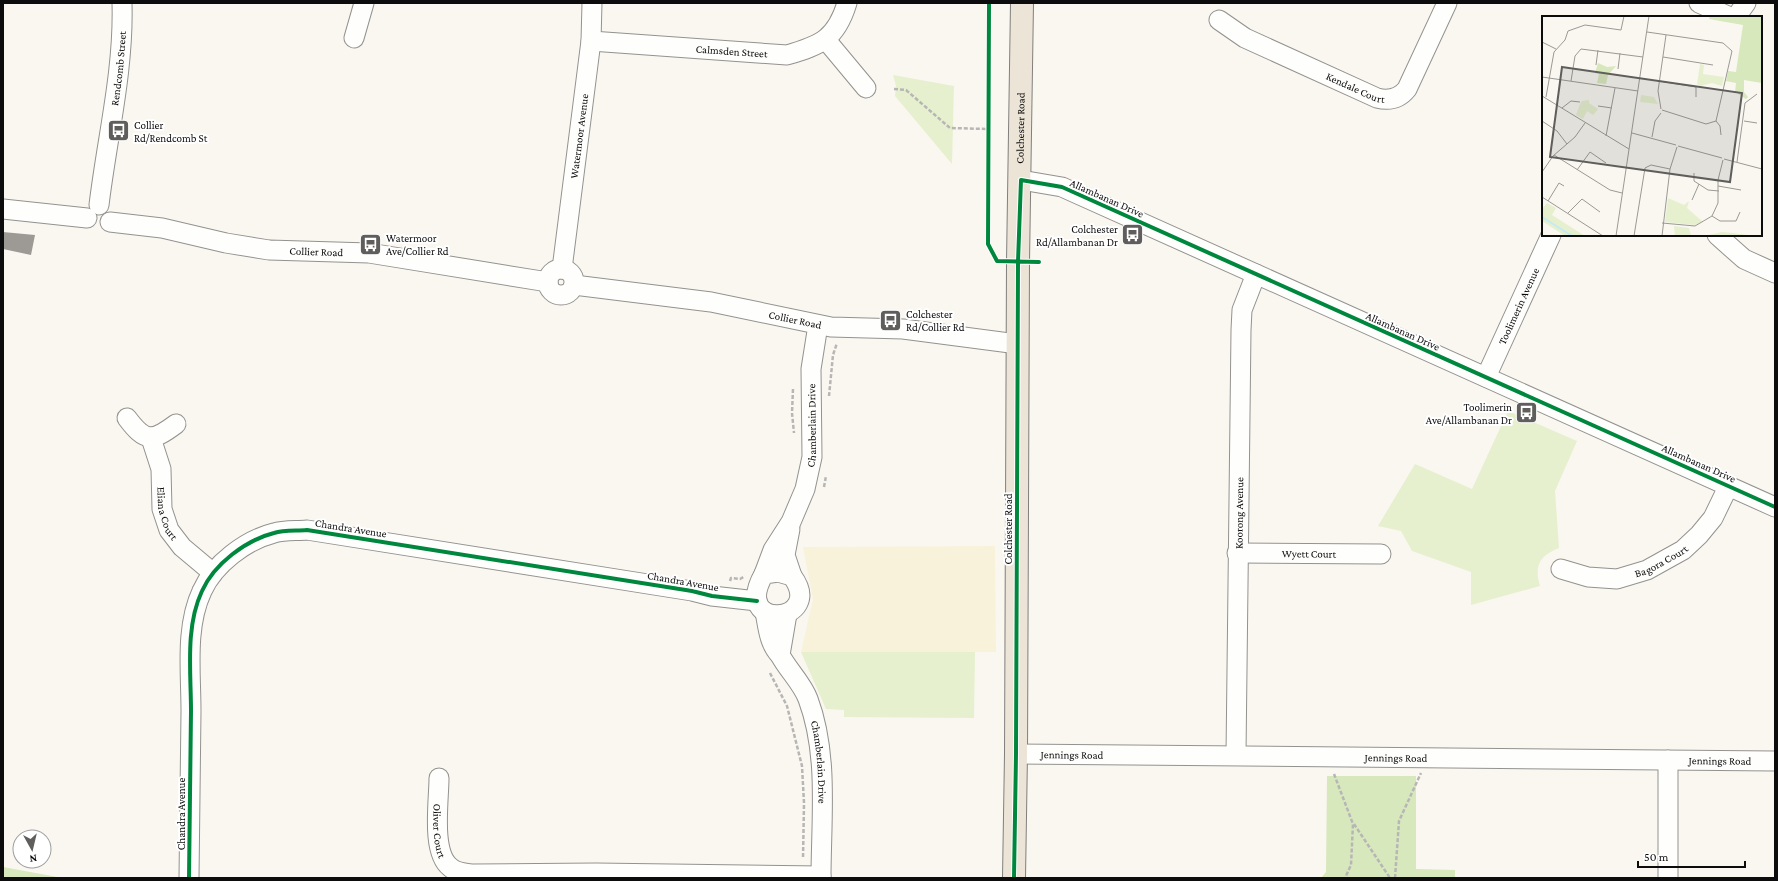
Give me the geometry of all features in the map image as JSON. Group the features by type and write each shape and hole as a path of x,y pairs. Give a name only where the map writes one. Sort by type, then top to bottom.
{"main road":[{"name":"Colchester Road","path":"1014,878 1022,3"}],"street":[{"name":"Rendcomb Street","path":"93,211 121,58 123,34 122,3"},
{"path":"354,38 364,3"},
{"name":"Watermoor Avenue","path":"562,269 591,41 592,3"},
{"name":"Calmsden Street","path":"591,41 787,55 808,49 826,40 842,18 847,3"},
{"name":"Kendale Court","path":"1219,20 1245,38 1377,98 1386,100 1396,99 1407,90 1447,3"},
{"path":"1699,3 1728,16"},
{"path":"1737,16 1746,3"},
{"path":"826,40 866,88"},
{"name":"Allambanan Drive","path":"1021,180 1062,187 1775,507"},
{"name":"Collier Road","path":"93,211 107,208 109,211 110,222 162,228 226,243 269,250 369,253 548,282"},
{"path":"3,209 93,211"},
{"name":"Toolimerin Avenue","path":"1486,378 1551,236"},
{"path":"1718,236 1744,259 1775,274"},
{"path":"562,269 573,276 574,285 566,294 560,294 550,288 548,282 551,274 562,269"},
{"name":"Koorong Avenue","path":"1236,755 1237,553 1242,310 1256,274"},
{"name":"Collier Road","path":"574,285 711,302 831,327 903,329 1018,344"},
{"name":"Chamberlain Drive","path":"818,325 811,368 812,457 806,489 791,522 773,550 761,593 770,637 775,650 780,655 807,698 817,731 822,777 821,877"},
{"path":"127,418 139,433 151,438 163,434 176,424"},
{"name":"Eliana Court","path":"151,438 161,469 162,509 168,530 182,547 213,573"},
{"name":"Bagora Court","path":"1562,569 1588,577 1617,579 1647,570 1684,550 1700,535 1713,518 1728,487"},
{"name":"Chamberlain Drive","path":"791,522 786,555 792,576"},
{"name":"Chandra Avenue","path":"189,878 193,626 200,595 213,573 234,554 260,538 274,533 307,530 692,591 712,596 761,593"},
{"name":"Wyett Court","path":"1237,553 1381,554"},
{"path":"778,572 792,576 799,589 799,596 794,609 787,614 780,616 761,593 778,572"},
{"path":"780,655 787,614"},
{"name":"Jennings Road","path":"1016,754 1775,761"},
{"path":"1668,760 1668,878"},
{"name":"Oliver Court","path":"439,778 439,851 446,863 457,872 473,874 596,873 821,877"}],"path":[{"path":"894,89 906,90 950,128 988,129"},
{"path":"988,121 988,137"},
{"path":"828,402 833,355 837,343"},
{"path":"822,490 825,482 826,469"},
{"path":"1325,756 1340,785 1353,824 1390,878"},
{"path":"1395,878 1399,821 1428,757"},
{"path":"1345,878 1351,865 1353,824"}],"shaded area":[{"path":"995,546 996,652 801,652 813,599 803,547"}],"green space":[{"path":"893,75 954,86 952,164 895,96 896,86"},
{"path":"1508,411 1577,441 1555,491 1559,548 1547,554 1540,562 1538,567 1538,579 1540,586 1471,605 1471,572 1412,551 1401,531 1378,526 1415,464 1472,489"},
{"path":"801,652 975,652 974,718 844,717 844,710 826,709"},
{"path":"1327,776 1416,776 1416,869 1455,870 1455,878 1321,878 1326,872"},
{"path":"3,867 63,878 3,878"}],"building":[{"path":"3,232 35,235 31,255 3,249"}],"cycle path":[{"path":"989,3 988,244 997,261 1039,262"},
{"path":"1014,878 1018,262 1021,180 1062,187 1775,507"},
{"path":"189,878 191,711 190,650 193,619 202,591 214,572 232,554 263,536 278,532 307,530 692,591 712,596 757,601"}],"place":[{"name":"Collier Rd/Rendcomb St","path":"119,131"},
{"name":"Colchester Rd/Allambanan Dr","path":"1133,235"},
{"name":"Watermoor Ave/Collier Rd","path":"371,244"},
{"name":"Colchester Rd/Collier Rd","path":"891,320"},
{"name":"Toolimerin Ave/Allambanan Dr","path":"1527,413"}]}
